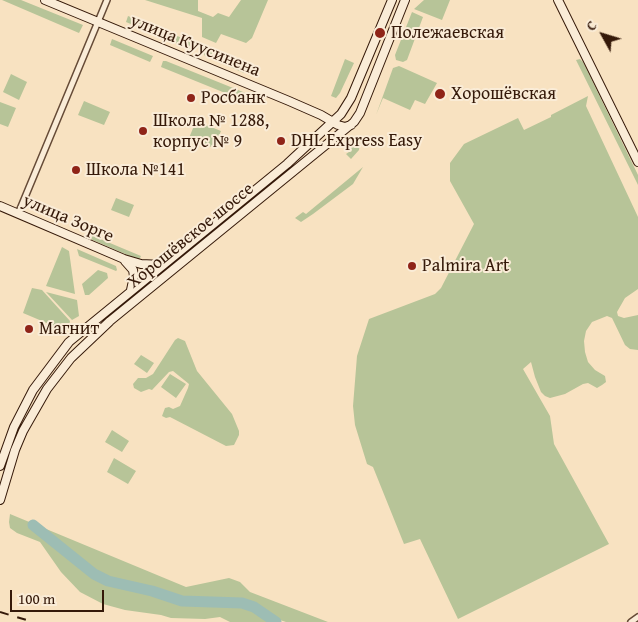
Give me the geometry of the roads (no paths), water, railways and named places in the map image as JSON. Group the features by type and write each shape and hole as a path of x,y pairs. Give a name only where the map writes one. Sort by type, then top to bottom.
{"main road":[{"name":"улица Куусинена","path":"45,0 313,111 333,123"},
{"name":"Хорошёвское шоссе","path":"0,466 11,433 33,390 78,334 260,186 333,123 349,103 392,0"},
{"name":"Хорошёвское шоссе","path":"0,500 15,450 23,431 47,388 71,358 110,321 352,124 360,113 405,0"},
{"path":"558,0 638,162"},
{"path":"333,123 345,127 352,124"},
{"path":"328,144 336,134 336,127 333,123"},
{"name":"улица Зорге","path":"0,206 124,259 141,264 163,265"},
{"name":"улица Зорге","path":"124,259 133,270 134,276 131,290"}],"street":[{"path":"18,214 107,0"},
{"path":"631,622 638,617"}],"waterway":[{"path":"33,525 94,574 108,581 152,591 182,601 242,603 254,607 276,622"}],"railway":[{"path":"0,612 33,622"}],"place":[{"name":"Полежаевская","path":"380,33"},
{"name":"Хорошёвская","path":"440,94"},
{"name":"Росбанк","path":"191,98"},
{"name":"Школа № 1288, корпус № 9","path":"143,131"},
{"name":"DHL Express Easy","path":"281,141"},
{"name":"Школа №141","path":"76,170"},
{"name":"Palmira Art","path":"412,266"},
{"name":"Магнит","path":"29,329"}]}
